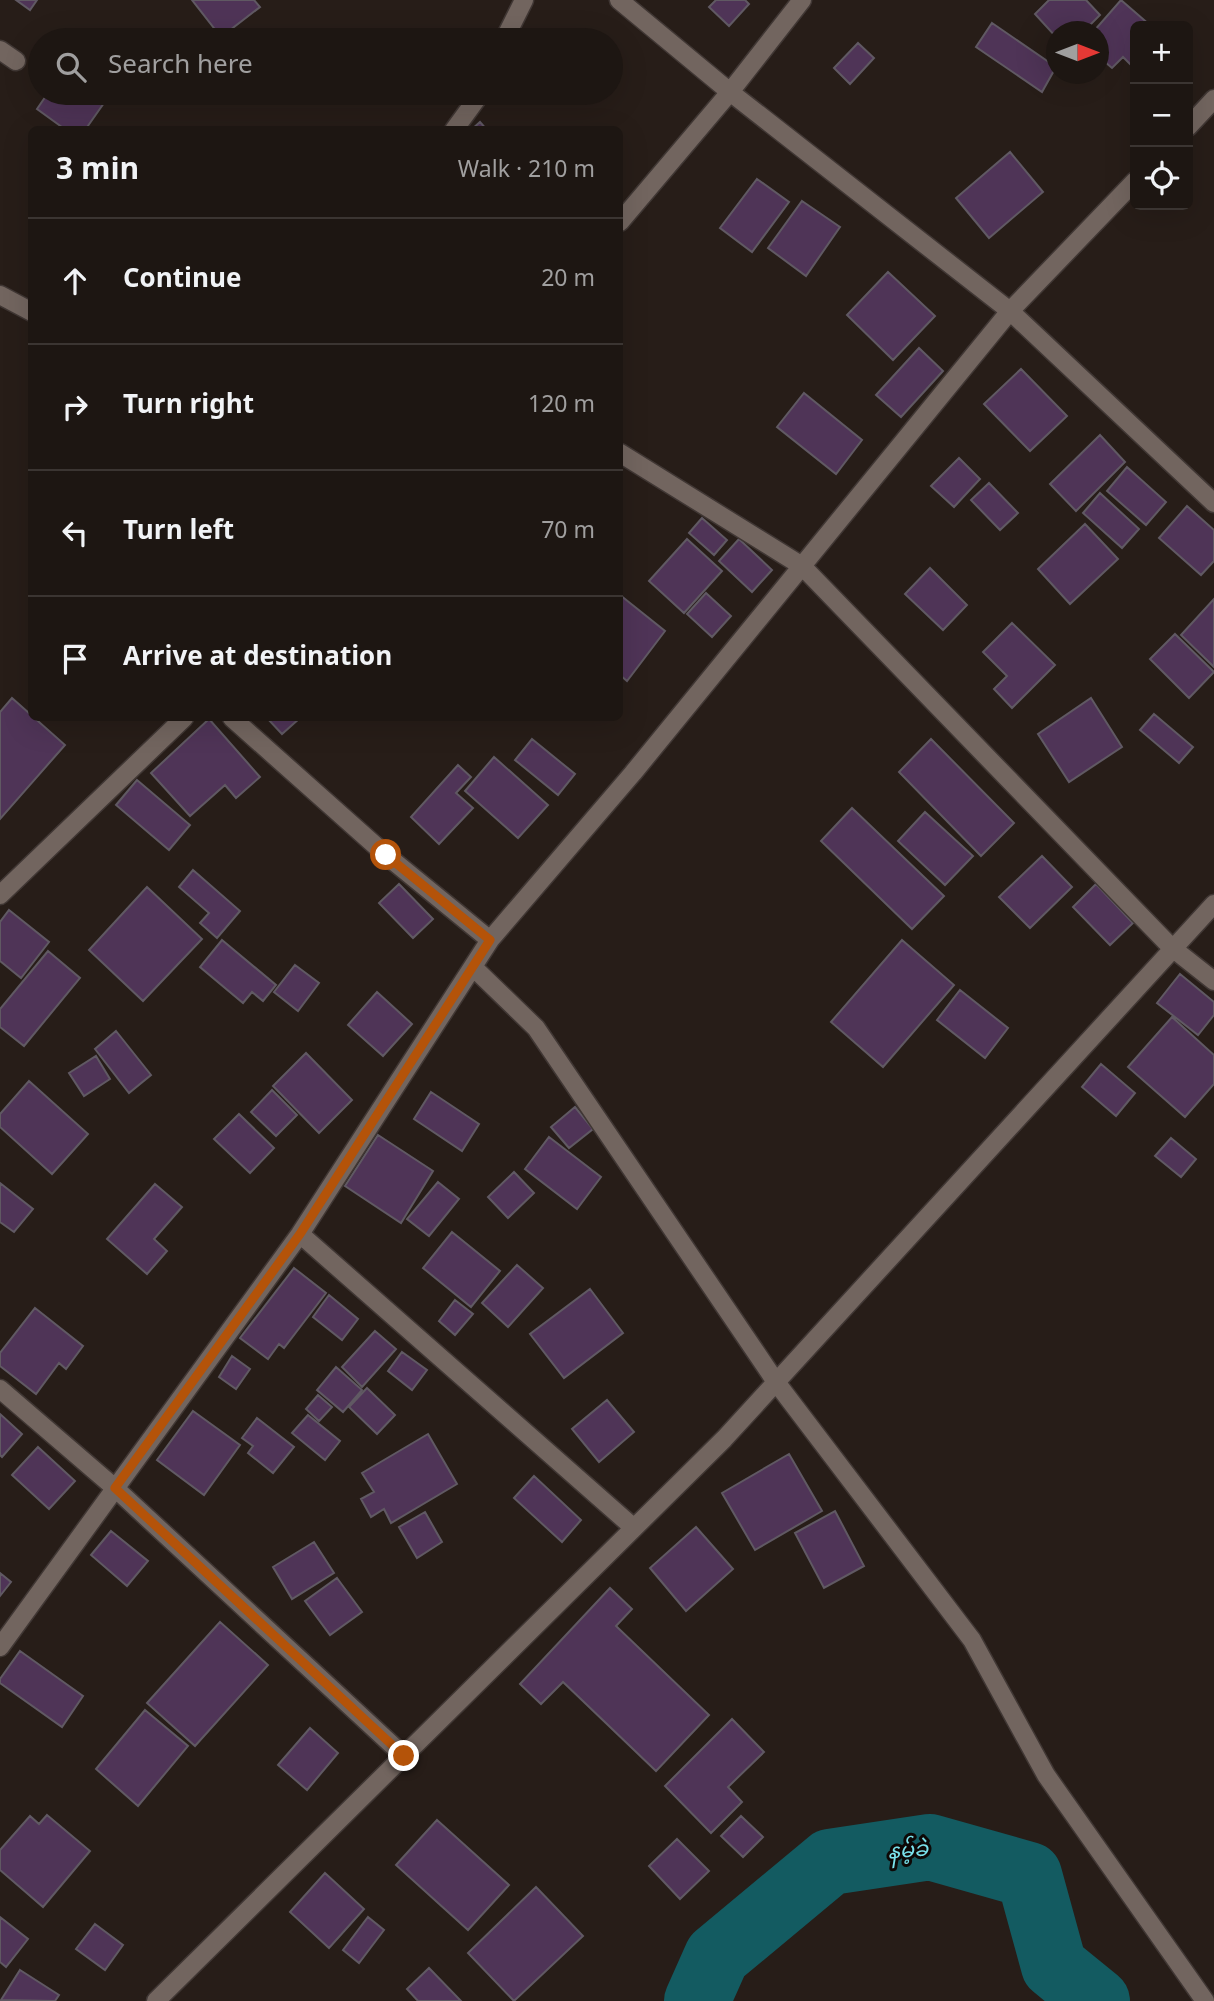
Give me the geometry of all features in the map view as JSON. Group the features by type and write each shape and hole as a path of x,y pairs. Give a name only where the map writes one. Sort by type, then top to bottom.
{"street":[{"path":"510,28 524,0"},
{"path":"619,0 730,92 1010,311 1214,503"},
{"path":"623,218 730,92 802,0"},
{"path":"0,50 16,61"},
{"path":"1193,122 1214,99"},
{"path":"457,126 472,105"},
{"path":"0,1647 300,1234 490,940 633,773 1010,311 1130,186"},
{"path":"0,295 28,310"},
{"path":"623,455 802,566 1171,947 1214,981"},
{"path":"0,895 181,721"},
{"path":"235,721 386,855 490,940"},
{"path":"156,2001 724,1439 1171,947 1214,904"},
{"path":"473,967 536,1028 776,1382 972,1640 1046,1775 1205,2001"},
{"path":"300,1234 634,1528"},
{"path":"0,1389 115,1488 404,1756"}],"building":[{"path":"16,0 37,0 30,10"},
{"path":"192,0 254,0 260,7 233,28 214,28"},
{"path":"716,0 745,0 749,4 729,26 709,7"},
{"path":"1049,0 1086,0 1100,15 1094,21 1046,21 1046,26 1035,14"},
{"path":"1121,0 1145,21 1130,21 1130,64 1123,57 1112,68 1109,65 1109,21 1103,21"},
{"path":"992,23 1046,60 1046,84 1042,92 976,47"},
{"path":"858,43 874,58 850,84 834,68"},
{"path":"40,105 103,105 88,126 60,126 37,109"},
{"path":"1010,152 1043,192 989,238 956,198"},
{"path":"757,179 789,202 752,252 720,228"},
{"path":"802,201 840,227 806,276 768,248"},
{"path":"888,272 935,316 893,360 847,315"},
{"path":"919,348 943,371 901,417 876,395"},
{"path":"1021,369 1067,416 1030,451 984,404"},
{"path":"804,393 862,440 836,474 777,427"},
{"path":"1100,435 1125,462 1076,511 1050,484"},
{"path":"959,458 980,479 954,507 931,486"},
{"path":"1127,467 1166,502 1146,525 1107,491"},
{"path":"989,483 1018,513 1000,530 971,500"},
{"path":"1100,493 1139,529 1122,548 1083,513"},
{"path":"1187,506 1214,530 1214,561 1201,575 1159,538"},
{"path":"702,518 727,540 714,555 689,533"},
{"path":"1085,524 1118,559 1070,604 1038,569"},
{"path":"687,539 722,571 684,613 649,581"},
{"path":"739,539 772,570 752,592 719,561"},
{"path":"930,568 967,605 943,630 905,594"},
{"path":"706,593 731,616 712,637 687,614"},
{"path":"623,597 665,631 627,681 623,678"},
{"path":"1214,599 1214,667 1181,635"},
{"path":"1012,623 1055,665 1012,708 994,689 1007,676 983,652"},
{"path":"1175,634 1214,672 1189,698 1150,659"},
{"path":"12,698 28,712 28,721 38,721 65,745 0,819 0,712"},
{"path":"1091,698 1122,747 1069,782 1038,734"},
{"path":"1154,714 1193,747 1179,763 1140,730"},
{"path":"207,721 211,721 260,777 236,798 225,785 190,816 151,773"},
{"path":"270,721 297,721 282,734"},
{"path":"532,739 575,774 558,795 515,760"},
{"path":"931,739 1014,823 981,856 899,772"},
{"path":"494,757 548,805 518,838 465,791"},
{"path":"458,765 471,777 456,793 473,808 439,844 411,817"},
{"path":"137,780 190,825 169,850 116,805"},
{"path":"852,808 944,896 912,929 821,841"},
{"path":"925,812 973,856 945,885 898,841"},
{"path":"1042,856 1072,887 1030,928 999,897"},
{"path":"193,870 240,911 217,938 200,923 209,913 179,887"},
{"path":"399,884 433,919 413,938 379,903"},
{"path":"1096,884 1133,923 1110,945 1073,907"},
{"path":"147,887 202,939 143,1001 89,950"},
{"path":"9,910 49,942 21,978 0,961 0,922"},
{"path":"222,940 276,985 263,1001 252,992 243,1003 200,967"},
{"path":"902,940 954,985 883,1067 831,1022"},
{"path":"48,951 80,978 24,1046 0,1027 0,1009"},
{"path":"295,965 319,983 298,1011 274,992"},
{"path":"1180,974 1214,1002 1214,1015 1198,1035 1157,1003"},
{"path":"960,990 1008,1028 985,1058 937,1020"},
{"path":"377,992 412,1024 383,1056 348,1025"},
{"path":"1172,1017 1214,1055 1214,1084 1185,1117 1128,1067"},
{"path":"116,1031 151,1075 129,1093 95,1049"},
{"path":"306,1053 352,1100 319,1133 273,1086"},
{"path":"96,1056 110,1079 84,1096 69,1073"},
{"path":"1101,1064 1135,1093 1116,1116 1082,1087"},
{"path":"29,1081 88,1134 52,1174 0,1127 0,1114"},
{"path":"272,1090 297,1115 276,1136 251,1112"},
{"path":"431,1092 479,1124 462,1151 414,1119"},
{"path":"575,1107 593,1129 569,1148 551,1127"},
{"path":"239,1114 274,1148 250,1173 214,1139"},
{"path":"378,1135 433,1171 401,1223 345,1186"},
{"path":"549,1137 601,1177 577,1209 525,1169"},
{"path":"1171,1138 1196,1159 1181,1177 1155,1156"},
{"path":"514,1172 534,1193 508,1218 488,1197"},
{"path":"438,1182 459,1199 429,1236 407,1219"},
{"path":"0,1183 33,1209 14,1232 0,1222"},
{"path":"155,1184 182,1207 154,1239 167,1251 147,1274 107,1239"},
{"path":"452,1232 500,1271 471,1307 423,1268"},
{"path":"517,1265 543,1288 508,1327 482,1303"},
{"path":"294,1268 326,1293 284,1348 279,1344 268,1359 240,1338"},
{"path":"590,1289 623,1333 564,1378 530,1334"},
{"path":"329,1295 358,1319 342,1340 313,1317"},
{"path":"455,1300 473,1314 455,1335 439,1321"},
{"path":"35,1308 83,1346 66,1369 59,1363 36,1394 0,1366 0,1353"},
{"path":"375,1331 396,1349 362,1387 342,1367"},
{"path":"402,1352 427,1370 412,1390 388,1371"},
{"path":"232,1356 250,1369 236,1389 219,1377"},
{"path":"336,1367 362,1390 343,1412 317,1390"},
{"path":"367,1388 395,1415 377,1434 349,1407"},
{"path":"318,1395 332,1407 319,1421 306,1409"},
{"path":"607,1400 634,1432 599,1462 572,1429"},
{"path":"193,1411 240,1445 204,1495 157,1460"},
{"path":"0,1414 22,1434 2,1457 0,1455"},
{"path":"308,1415 340,1441 325,1460 292,1433"},
{"path":"257,1418 294,1447 273,1473 248,1453 253,1446 242,1438"},
{"path":"428,1434 457,1484 391,1523 384,1509 371,1517 361,1499 374,1492 362,1473"},
{"path":"38,1447 75,1481 49,1509 12,1475"},
{"path":"789,1454 822,1511 755,1550 722,1493"},
{"path":"534,1476 581,1520 562,1542 514,1498"},
{"path":"835,1511 864,1566 824,1588 795,1533"},
{"path":"425,1512 442,1542 417,1558 399,1527"},
{"path":"696,1527 733,1569 686,1611 650,1568"},
{"path":"111,1531 148,1561 127,1586 91,1555"},
{"path":"314,1542 334,1573 292,1599 273,1567"},
{"path":"0,1573 11,1582 0,1596"},
{"path":"337,1578 362,1612 330,1635 305,1601"},
{"path":"610,1588 632,1609 616,1626 709,1715 656,1771 563,1682 541,1704 520,1684"},
{"path":"220,1622 268,1665 195,1746 147,1703"},
{"path":"20,1651 83,1696 62,1727 0,1683 0,1679"},
{"path":"145,1710 188,1746 138,1806 96,1769"},
{"path":"732,1719 764,1752 728,1787 742,1802 711,1833 665,1786"},
{"path":"310,1728 338,1753 307,1790 278,1765"},
{"path":"47,1815 90,1851 43,1907 0,1870 0,1850 30,1816 39,1824"},
{"path":"741,1816 763,1837 743,1857 721,1836"},
{"path":"437,1820 509,1885 468,1930 396,1865"},
{"path":"677,1839 709,1871 680,1899 649,1866"},
{"path":"325,1873 364,1909 329,1948 290,1912"},
{"path":"536,1887 583,1936 514,2001 468,1953"},
{"path":"0,1917 28,1939 6,1967 0,1962"},
{"path":"368,1917 384,1930 359,1963 343,1950"},
{"path":"95,1924 123,1945 105,1970 76,1949"},
{"path":"429,1968 461,2001 418,2001 407,1989"},
{"path":"20,1970 59,1995 55,2001 1,2000"}],"waterway":[{"name":"နမ့်ခဲ","path":"697,2001 717,1956 830,1862 930,1847 1029,1875 1054,1966 1097,2001"}],"route":[{"path":"386,855 490,940 300,1234 115,1488 404,1756"}]}
